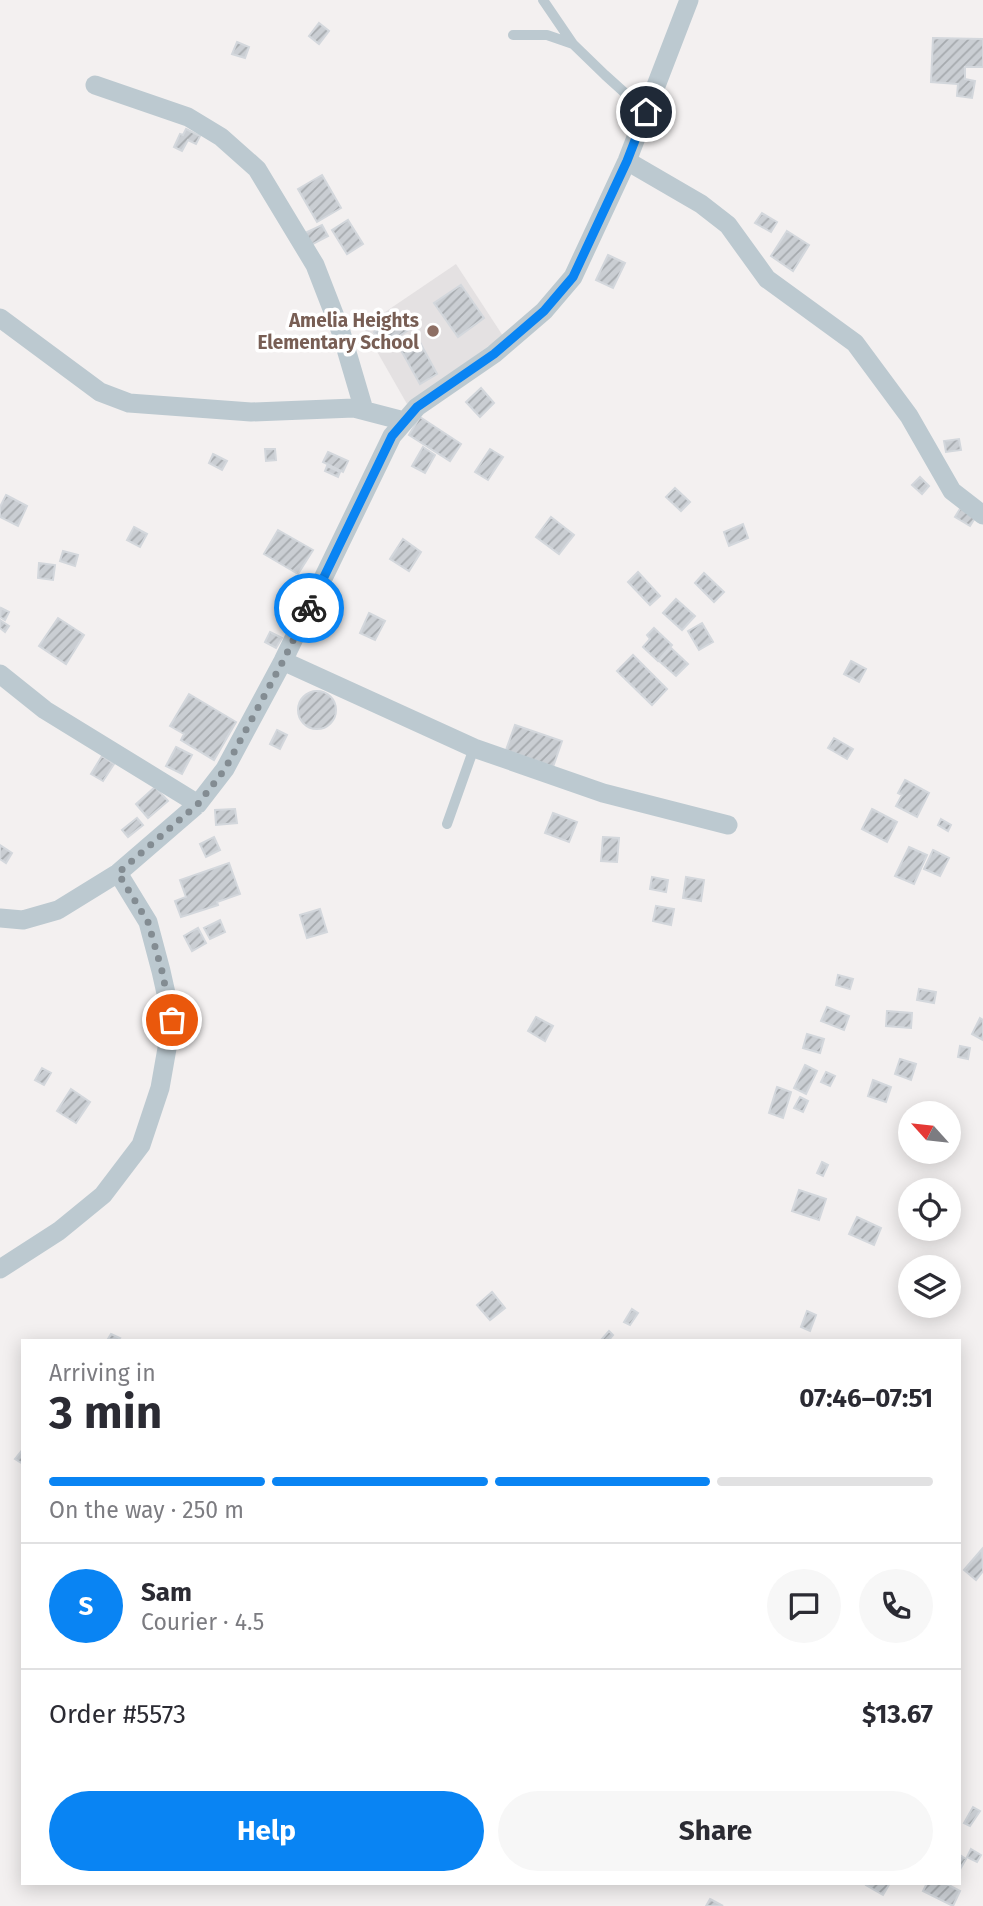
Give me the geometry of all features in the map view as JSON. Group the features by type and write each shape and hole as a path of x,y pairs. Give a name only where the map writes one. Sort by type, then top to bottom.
{"street":[{"path":"0,918 23,920 58,910 118,873 198,804 225,769 283,661 392,436 417,407 494,354 544,311 573,277 627,161 689,0"},
{"path":"94,85 188,117 221,137 257,169 315,265 341,331 364,410"},
{"path":"627,161 701,204 728,225 767,279 855,343 909,416 952,491 983,515"},
{"path":"0,318 100,392 129,402 251,412 344,408 364,410 404,421"},
{"path":"283,661 474,748 603,793 728,825"},
{"path":"0,674 45,710 198,804"},
{"path":"0,1269 59,1231 103,1195 141,1145 160,1088 172,1020 148,922 118,873"}],"lane":[{"path":"543,0 573,44 646,112"},
{"path":"513,35 547,35 573,44"},
{"path":"447,824 474,748"}],"shaded area":[{"name":"Amelia Heights Elementary School","path":"456,264 503,336 407,404 363,327"}],"building":[{"path":"319,23 329,31 319,44 309,36"},
{"path":"933,38 983,39 983,67 965,67 965,79 975,81 972,98 957,96 958,84 931,82"},
{"path":"237,42 249,47 245,58 232,54"},
{"path":"186,129 200,136 196,144 188,140 182,151 174,147 180,134 183,135"},
{"path":"322,175 341,208 317,222 298,189"},
{"path":"762,213 777,222 771,232 755,223"},
{"path":"348,220 363,244 347,254 332,230"},
{"path":"322,225 328,236 311,245 305,233"},
{"path":"787,231 809,245 793,271 771,256"},
{"path":"608,255 625,263 613,288 596,280"},
{"path":"461,285 484,318 458,337 434,303"},
{"path":"403,314 412,328 383,346 374,332"},
{"path":"416,335 437,374 420,384 398,345"},
{"path":"481,388 494,403 480,417 466,402"},
{"path":"420,417 461,444 450,461 409,435"},
{"path":"959,439 961,450 946,452 944,441"},
{"path":"423,447 435,455 425,473 412,466"},
{"path":"265,449 275,449 276,460 266,461"},
{"path":"490,449 503,457 488,480 475,472"},
{"path":"328,452 348,461 343,472 323,462"},
{"path":"213,454 227,461 222,470 209,463"},
{"path":"327,466 340,472 338,477 325,471"},
{"path":"920,477 929,486 922,494 912,485"},
{"path":"675,488 690,502 681,511 666,497"},
{"path":"6,495 27,506 18,526 0,517 0,507"},
{"path":"963,504 978,513 970,526 955,517"},
{"path":"551,517 574,535 559,554 536,537"},
{"path":"743,524 748,538 729,546 724,532"},
{"path":"134,527 147,534 140,547 127,540"},
{"path":"278,530 313,550 298,574 264,554"},
{"path":"403,539 421,552 409,571 390,559"},
{"path":"63,551 78,555 75,566 60,561"},
{"path":"39,563 55,565 53,580 38,578"},
{"path":"638,572 660,596 650,605 628,582"},
{"path":"704,573 724,592 714,602 695,583"},
{"path":"676,599 695,616 682,630 663,613"},
{"path":"1,608 9,612 5,620 0,617"},
{"path":"369,613 385,621 375,640 360,633"},
{"path":"58,618 84,635 66,664 39,646"},
{"path":"0,620 9,626 5,632 0,628"},
{"path":"702,623 713,642 699,650 688,631"},
{"path":"654,628 672,645 658,661 643,647 650,639 647,635"},
{"path":"270,632 282,638 276,648 265,642"},
{"path":"671,648 688,664 676,676 659,661"},
{"path":"633,655 667,689 652,705 617,671"},
{"path":"851,661 866,669 859,682 844,674"},
{"path":"317,691 330,697 336,710 330,723 317,729 304,723 298,710 304,697"},
{"path":"189,694 236,722 214,760 181,740 184,734 170,726"},
{"path":"515,725 562,741 553,767 506,750"},
{"path":"277,730 287,735 280,749 270,744"},
{"path":"834,738 853,749 847,759 828,748"},
{"path":"176,747 192,755 182,774 166,766"},
{"path":"102,756 114,764 103,781 91,774"},
{"path":"905,780 929,793 917,817 896,806 902,795 898,793"},
{"path":"155,787 168,801 148,818 136,804"},
{"path":"235,809 237,823 216,825 215,810"},
{"path":"872,809 897,822 887,842 862,829"},
{"path":"553,813 577,822 569,842 545,833"},
{"path":"137,818 143,825 128,837 122,830"},
{"path":"941,819 951,825 948,831 938,825"},
{"path":"214,837 220,850 206,857 200,844"},
{"path":"603,837 619,838 617,862 601,861"},
{"path":"0,845 12,853 6,863 0,859"},
{"path":"909,847 927,855 914,884 895,876"},
{"path":"933,850 949,858 940,876 924,869"},
{"path":"229,863 240,894 217,902 218,905 181,917 175,901 186,897 180,880"},
{"path":"652,877 668,880 666,892 650,889"},
{"path":"686,877 704,880 701,901 683,898"},
{"path":"656,906 674,909 671,925 653,921"},
{"path":"320,909 327,932 307,938 300,915"},
{"path":"220,920 225,932 210,939 204,928"},
{"path":"198,928 206,943 192,951 184,936"},
{"path":"838,975 853,979 850,989 836,985"},
{"path":"919,989 936,992 934,1003 917,1000"},
{"path":"827,1007 849,1016 844,1030 821,1021"},
{"path":"887,1011 912,1013 911,1028 886,1026"},
{"path":"536,1017 553,1026 545,1041 528,1031"},
{"path":"980,1018 983,1020 983,1040 972,1034"},
{"path":"807,1034 824,1039 820,1053 803,1048"},
{"path":"960,1046 970,1048 968,1059 958,1057"},
{"path":"900,1059 916,1064 911,1080 895,1074"},
{"path":"805,1065 817,1071 806,1094 794,1088"},
{"path":"42,1068 51,1073 44,1085 35,1080"},
{"path":"826,1072 835,1076 830,1086 821,1082"},
{"path":"873,1080 891,1087 886,1102 868,1096"},
{"path":"777,1087 791,1092 783,1118 769,1113"},
{"path":"71,1089 90,1102 76,1123 57,1111"},
{"path":"800,1097 808,1101 803,1112 794,1108"},
{"path":"822,1162 828,1165 823,1176 817,1173"},
{"path":"799,1190 826,1199 819,1220 792,1211"},
{"path":"857,1217 881,1228 874,1245 849,1234"},
{"path":"492,1292 505,1308 490,1320 477,1305"},
{"path":"632,1309 638,1313 630,1325 624,1322"},
{"path":"807,1311 816,1315 810,1331 801,1327"},
{"path":"609,1331 613,1335 610,1339 602,1339"},
{"path":"111,1334 120,1338 119,1339 108,1339"},
{"path":"21,1452 21,1463 15,1459"},
{"path":"982,1549 983,1571 976,1580 964,1570"},
{"path":"973,1807 980,1811 970,1826 964,1823"},
{"path":"971,1849 981,1855 977,1862 967,1857"},
{"path":"866,1885 889,1885 883,1895"},
{"path":"926,1885 949,1885 960,1891 953,1906 923,1891"},
{"path":"710,1899 723,1906 706,1906"}],"way so far":[{"path":"172,1020 148,922 118,873 198,804 225,769 309,608"}],"place":[{"name":"Amelia Heights Elementary School","path":"433,331"}],"route":[{"path":"309,608 392,436 417,407 494,354 544,311 573,277 627,161 646,112"}]}
